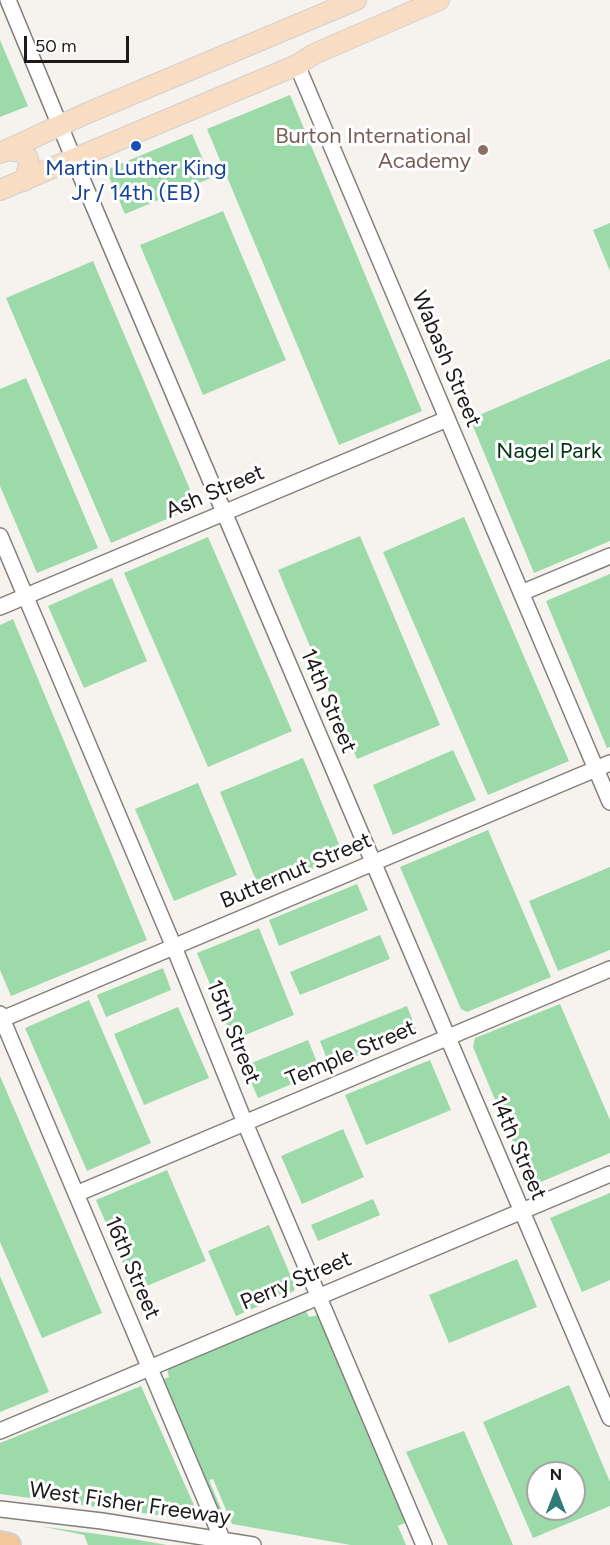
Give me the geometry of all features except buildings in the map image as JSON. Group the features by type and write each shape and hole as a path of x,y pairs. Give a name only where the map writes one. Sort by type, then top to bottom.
{"highway":[{"path":"0,1543 9,1545"}],"main road":[{"path":"397,0 403,9 418,9"},
{"path":"0,190 297,65 314,54 439,0"},
{"path":"4,152 351,2 364,15 365,24 358,34"},
{"path":"4,152 22,152 28,158 29,166 24,181"}],"street":[{"name":"14th Street","path":"8,0 520,1211 610,1418"},
{"name":"Wabash Street","path":"297,65 521,593 603,766 610,802"},
{"name":"Ash Street","path":"0,607 447,419"},
{"name":"15th Street","path":"0,536 424,1545"},
{"path":"521,593 610,556"},
{"name":"Butternut Street","path":"1,1018 603,766"},
{"name":"Temple Street","path":"76,1194 610,969"},
{"name":"16th Street","path":"1,1018 222,1539"},
{"name":"Perry Street","path":"0,1431 610,1174"},
{"name":"West Fisher Freeway","path":"0,1509 253,1545"}],"green space":[{"path":"0,40 28,106 0,117"},
{"path":"290,95 422,411 339,445 207,129"},
{"path":"192,134 211,178 125,214 106,170"},
{"path":"223,211 286,360 203,395 140,245"},
{"path":"610,223 610,271 593,230"},
{"path":"93,261 197,506 111,543 6,298"},
{"name":"Nagel Park","path":"610,359 610,541 534,573 470,419"},
{"path":"26,378 98,548 37,573 0,486 0,389"},
{"path":"464,517 569,761 488,795 383,552"},
{"path":"360,536 440,725 357,759 278,570"},
{"path":"208,537 292,731 208,767 124,573"},
{"path":"610,574 610,747 607,748 546,601"},
{"path":"112,578 147,661 84,688 48,606"},
{"path":"13,619 147,940 11,996 0,970 0,625"},
{"path":"453,750 476,800 393,835 373,785"},
{"path":"303,758 344,856 260,890 220,792"},
{"path":"198,783 237,875 174,901 135,809"},
{"path":"488,830 551,977 467,1012 461,1009 400,867"},
{"path":"610,867 610,950 558,971 529,901"},
{"path":"357,884 368,910 279,946 269,920"},
{"path":"259,928 294,1015 233,1040 197,953"},
{"path":"380,935 390,959 300,995 290,972"},
{"path":"163,968 171,990 106,1017 97,995"},
{"path":"89,1000 151,1143 87,1171 25,1028"},
{"path":"560,1004 610,1120 610,1153 531,1186 473,1047 475,1038"},
{"path":"407,1006 417,1032 330,1067 320,1041"},
{"path":"178,1007 209,1078 144,1105 114,1034"},
{"path":"308,1040 321,1072 258,1098 244,1066"},
{"path":"430,1060 451,1110 366,1145 345,1095"},
{"path":"0,1076 102,1313 42,1338 0,1242"},
{"path":"343,1129 364,1177 302,1204 281,1156"},
{"path":"167,1170 206,1261 135,1291 96,1200"},
{"path":"610,1193 610,1280 582,1292 550,1218"},
{"path":"373,1199 380,1215 318,1241 311,1225"},
{"path":"269,1225 295,1286 294,1291 236,1316 208,1251"},
{"path":"517,1259 537,1307 449,1343 429,1295"},
{"path":"0,1276 49,1392 0,1412"},
{"path":"306,1311 309,1317 318,1315 407,1522 398,1526 406,1545 351,1545 232,1524 213,1479 209,1480 227,1523 221,1521 161,1380 169,1377 167,1369"},
{"path":"569,1385 610,1482 610,1506 586,1516 586,1461 526,1461 526,1521 574,1521 533,1538 483,1422"},
{"path":"141,1386 201,1521 0,1494 0,1443"},
{"path":"464,1431 513,1545 448,1545 406,1452"},
{"path":"40,1526 167,1545 88,1545 84,1535"}],"place":[{"name":"Martin Luther King Jr / 14th (EB)","path":"136,146"},
{"name":"Burton International Academy","path":"483,150"}]}
